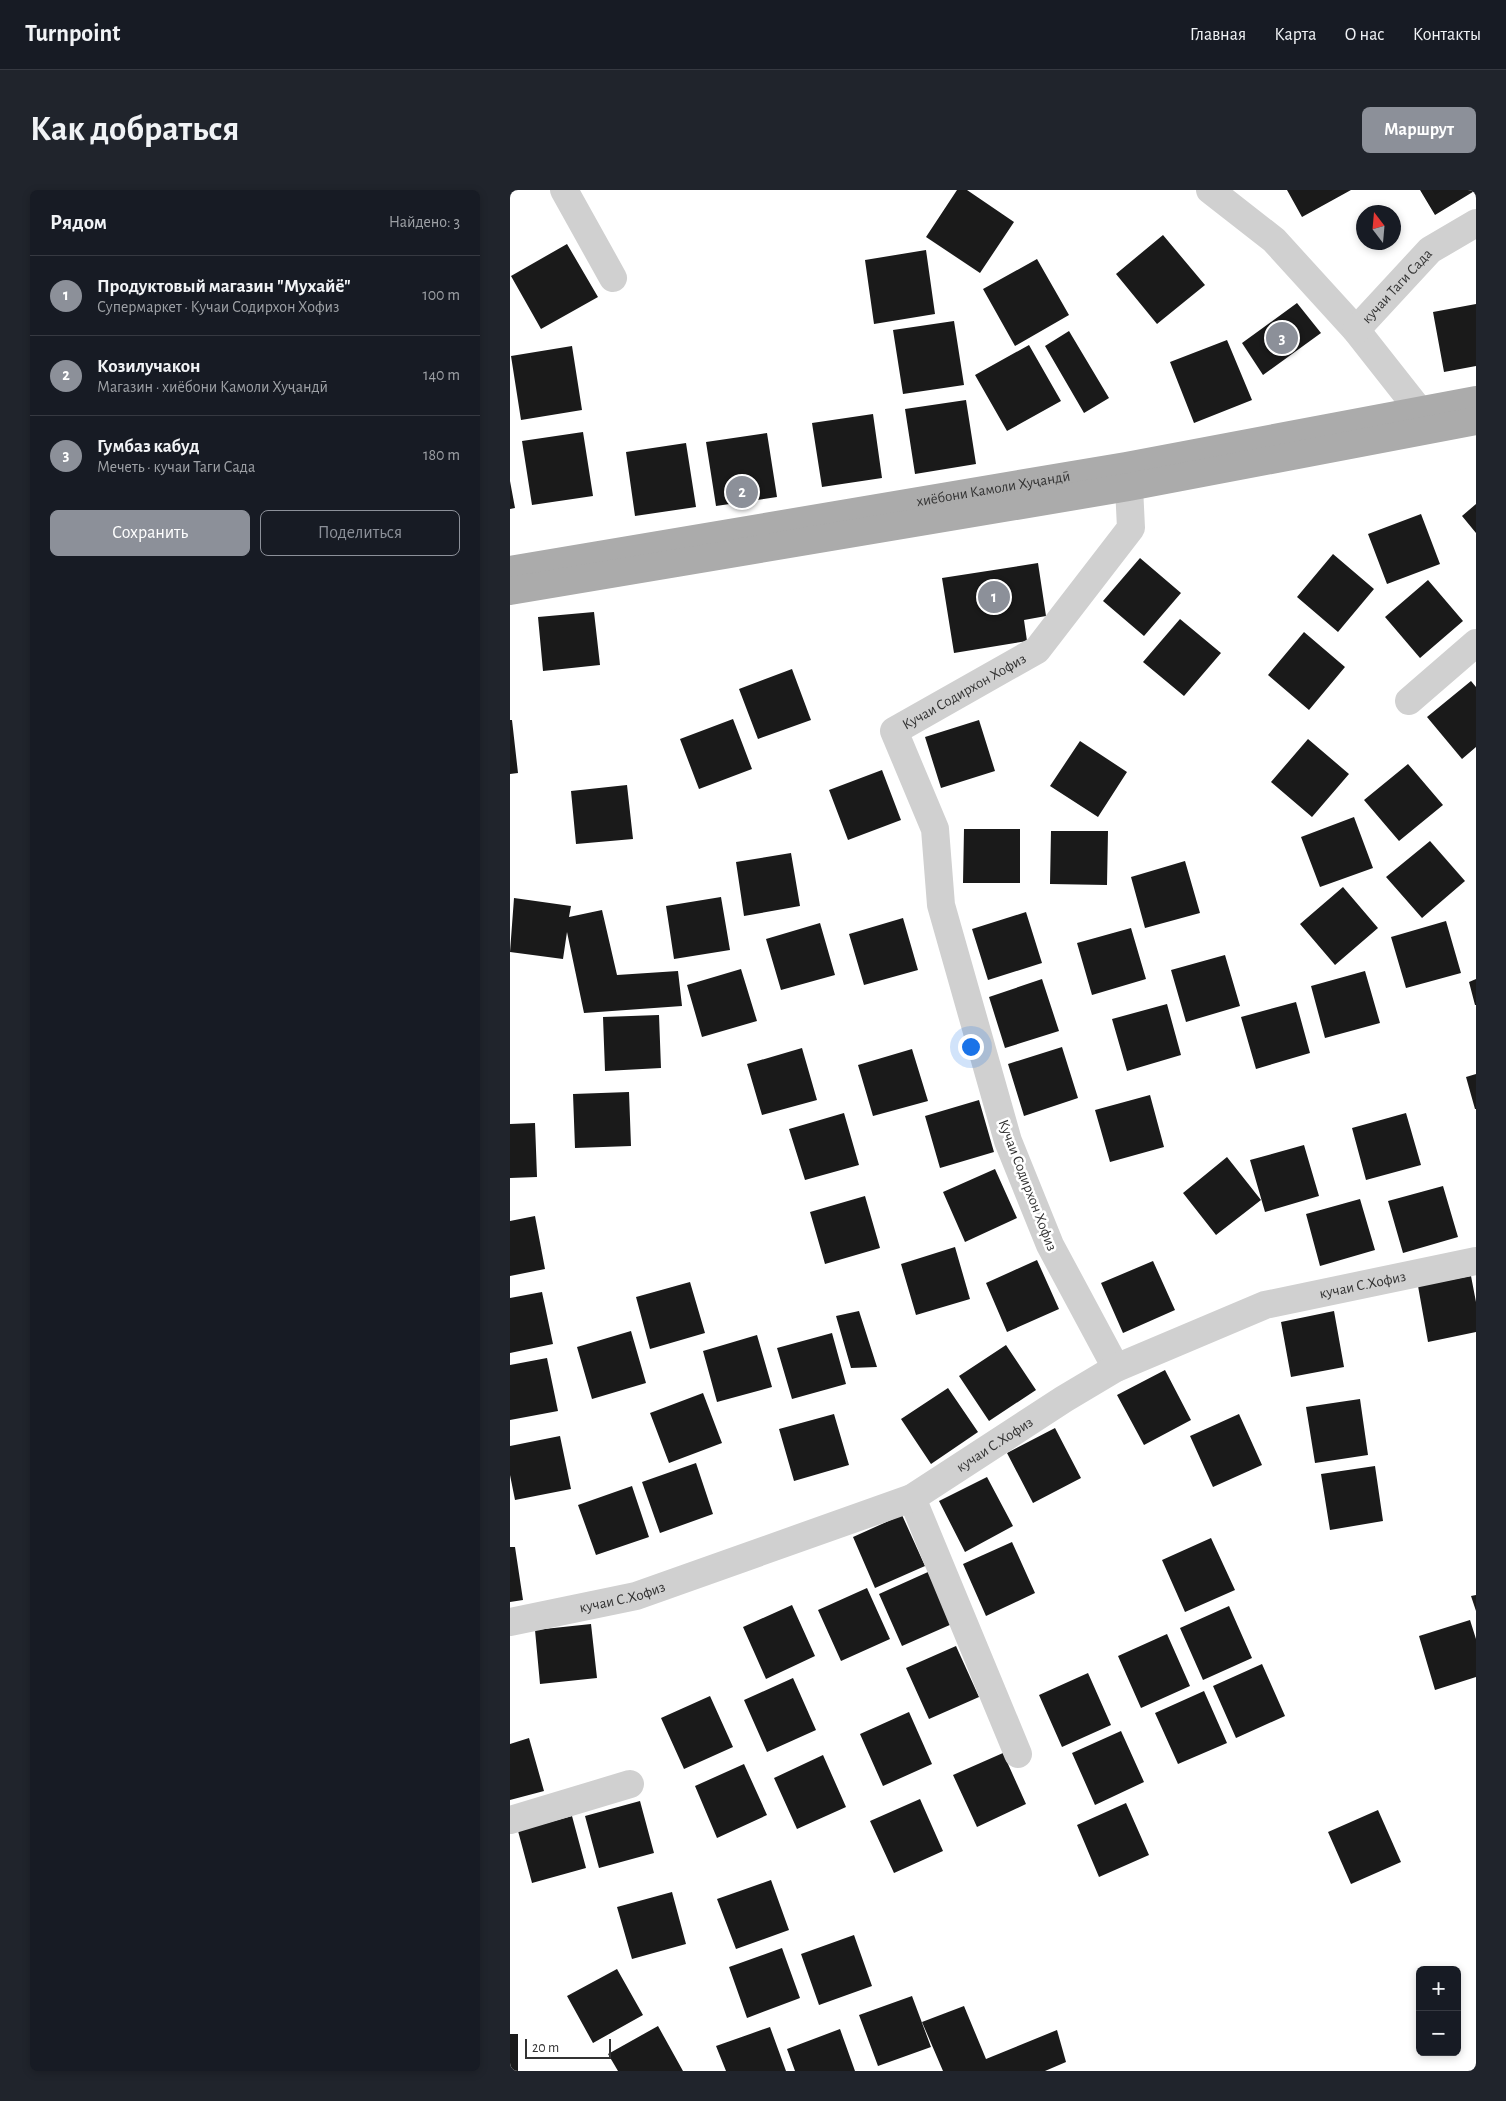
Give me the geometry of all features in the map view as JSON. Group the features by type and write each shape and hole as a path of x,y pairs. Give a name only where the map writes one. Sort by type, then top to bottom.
{"main road":[{"name":"хиёбони Камоли Хуҷандӣ","path":"510,570 1126,466 1476,400"},
{"name":"хиёбони Камоли Хуҷандӣ","path":"510,592 1129,487 1476,421"}],"street":[{"path":"564,190 614,278"},
{"path":"1210,190 1274,240 1356,330"},
{"name":"кучаи Таги Сада","path":"1419,410 1356,330 1430,250 1476,223"},
{"name":"Кучаи Содирхон Хофиз","path":"1116,1368 1050,1245 1008,1141 941,905 935,829 894,731 1037,650 1131,528 1129,487"},
{"path":"1409,701 1476,643"},
{"name":"кучаи С.Хофиз","path":"510,1622 636,1596 912,1498 1064,1399 1116,1368 1265,1305 1476,1261"},
{"path":"912,1498 1018,1754"},
{"path":"510,1820 630,1784"}],"building":[{"path":"957,190 967,190 1014,222 980,273 926,237"},
{"path":"1287,190 1351,190 1302,217"},
{"path":"1420,190 1476,190 1435,215"},
{"path":"1163,235 1205,285 1157,324 1116,274"},
{"path":"567,244 598,297 541,329 511,276"},
{"path":"926,250 935,314 874,324 865,260"},
{"path":"1037,259 1069,315 1015,346 983,289"},
{"path":"1297,303 1321,333 1263,375 1242,343"},
{"path":"1476,304 1476,366 1444,372 1433,312"},
{"path":"954,321 964,385 903,394 893,330"},
{"path":"1069,331 1109,398 1084,413 1045,346"},
{"path":"1227,340 1252,400 1194,423 1170,362"},
{"path":"1029,345 1061,401 1007,431 975,375"},
{"path":"572,346 582,410 521,420 511,356"},
{"path":"966,400 976,464 915,474 905,409"},
{"path":"873,414 882,478 822,487 812,423"},
{"path":"583,432 593,496 532,505 522,441"},
{"path":"767,433 777,497 716,506 706,442"},
{"path":"686,443 696,507 635,516 626,452"},
{"path":"510,481 515,508 510,509"},
{"path":"1476,504 1476,533 1462,516"},
{"path":"1421,514 1440,564 1387,584 1368,534"},
{"path":"1333,554 1374,589 1338,632 1297,597"},
{"path":"1140,558 1181,593 1144,636 1103,601"},
{"path":"1038,563 1046,616 1024,620 1027,641 954,653 942,578"},
{"path":"1428,580 1463,621 1420,658 1385,617"},
{"path":"594,612 600,665 543,671 538,617"},
{"path":"1180,619 1221,653 1184,696 1143,662"},
{"path":"1304,632 1345,667 1309,710 1268,675"},
{"path":"792,669 811,720 758,739 739,689"},
{"path":"1471,681 1476,687 1476,747 1462,759 1427,717"},
{"path":"733,719 752,769 699,789 680,739"},
{"path":"510,720 512,720 518,773 510,774"},
{"path":"979,720 995,771 941,788 925,737"},
{"path":"1308,739 1349,774 1312,817 1271,782"},
{"path":"1080,741 1127,772 1098,817 1050,786"},
{"path":"1408,764 1443,805 1399,841 1364,800"},
{"path":"882,770 901,820 848,840 829,790"},
{"path":"627,785 633,839 576,844 571,791"},
{"path":"1354,817 1373,868 1320,887 1301,837"},
{"path":"964,829 1020,829 1020,883 963,883"},
{"path":"1051,831 1108,831 1107,885 1050,884"},
{"path":"1430,841 1465,881 1422,918 1386,877"},
{"path":"791,853 800,906 744,916 736,862"},
{"path":"1185,861 1200,913 1145,928 1131,877"},
{"path":"1343,887 1378,928 1335,965 1300,924"},
{"path":"721,897 730,950 674,959 666,906"},
{"path":"514,898 571,906 569,917 602,910 617,975 678,971 682,1006 584,1013 567,932 563,959 510,952"},
{"path":"1026,912 1042,963 988,980 972,929"},
{"path":"903,918 918,970 864,985 849,934"},
{"path":"1446,921 1461,973 1406,988 1391,937"},
{"path":"820,923 835,975 781,990 766,939"},
{"path":"1131,928 1146,979 1092,995 1077,943"},
{"path":"1225,955 1240,1006 1186,1022 1171,970"},
{"path":"741,969 757,1021 702,1037 687,985"},
{"path":"1365,971 1380,1023 1325,1038 1311,986"},
{"path":"1042,979 1059,1031 1005,1048 989,997"},
{"path":"1476,979 1476,1005 1475,1005 1469,982"},
{"path":"1296,1002 1310,1053 1256,1069 1241,1017"},
{"path":"1167,1004 1181,1055 1127,1071 1112,1019"},
{"path":"659,1015 661,1068 605,1071 603,1017"},
{"path":"1062,1047 1078,1098 1024,1116 1008,1064"},
{"path":"802,1048 817,1100 762,1115 747,1064"},
{"path":"912,1049 928,1101 873,1116 858,1065"},
{"path":"1476,1074 1476,1109 1475,1109 1466,1077"},
{"path":"629,1092 631,1146 575,1148 573,1094"},
{"path":"1150,1095 1164,1147 1110,1162 1095,1110"},
{"path":"979,1100 994,1152 940,1168 925,1116"},
{"path":"844,1113 859,1165 805,1180 789,1129"},
{"path":"1406,1113 1421,1165 1366,1180 1352,1128"},
{"path":"535,1123 537,1177 510,1178 510,1124"},
{"path":"1304,1145 1319,1196 1265,1212 1250,1160"},
{"path":"1227,1157 1261,1200 1216,1235 1183,1193"},
{"path":"995,1169 1017,1218 965,1242 943,1192"},
{"path":"1443,1186 1458,1237 1403,1253 1388,1201"},
{"path":"865,1196 880,1248 825,1264 810,1212"},
{"path":"1360,1199 1375,1250 1320,1266 1306,1214"},
{"path":"535,1216 545,1269 510,1276 510,1221"},
{"path":"955,1247 970,1299 916,1315 901,1264"},
{"path":"1037,1260 1059,1309 1007,1332 986,1283"},
{"path":"1153,1261 1175,1310 1123,1333 1101,1283"},
{"path":"1471,1276 1476,1302 1476,1332 1428,1342 1418,1286"},
{"path":"690,1282 705,1333 650,1349 636,1297"},
{"path":"542,1292 553,1344 510,1353 510,1298"},
{"path":"859,1311 877,1367 851,1368 836,1316"},
{"path":"1334,1311 1344,1367 1291,1377 1281,1322"},
{"path":"631,1331 646,1383 592,1399 577,1347"},
{"path":"832,1333 846,1384 792,1399 777,1348"},
{"path":"757,1335 772,1387 717,1402 703,1351"},
{"path":"1006,1345 1036,1390 989,1421 959,1376"},
{"path":"547,1358 558,1411 510,1420 510,1365"},
{"path":"1165,1370 1191,1420 1144,1445 1117,1395"},
{"path":"948,1388 978,1432 931,1464 901,1419"},
{"path":"703,1393 722,1443 669,1463 650,1413"},
{"path":"1360,1399 1368,1455 1315,1463 1306,1407"},
{"path":"834,1414 849,1465 794,1481 779,1429"},
{"path":"1239,1414 1262,1465 1213,1487 1190,1436"},
{"path":"1055,1428 1081,1478 1033,1503 1007,1453"},
{"path":"560,1436 571,1489 515,1500 510,1475 510,1446"},
{"path":"696,1463 713,1514 660,1533 642,1482"},
{"path":"1375,1466 1383,1521 1330,1530 1321,1474"},
{"path":"987,1477 1013,1526 965,1552 939,1501"},
{"path":"632,1486 649,1537 596,1555 578,1505"},
{"path":"902,1515 925,1566 875,1588 853,1537"},
{"path":"1211,1538 1235,1590 1185,1612 1162,1560"},
{"path":"1012,1542 1035,1593 986,1616 963,1564"},
{"path":"510,1547 515,1547 523,1600 510,1602"},
{"path":"928,1572 952,1624 902,1646 879,1594"},
{"path":"867,1588 890,1639 841,1661 818,1610"},
{"path":"1476,1595 1476,1611 1471,1596"},
{"path":"792,1605 815,1656 766,1679 743,1627"},
{"path":"1229,1606 1252,1658 1203,1680 1180,1628"},
{"path":"1470,1620 1476,1639 1476,1677 1435,1690 1419,1636"},
{"path":"591,1624 597,1678 540,1684 535,1630"},
{"path":"1167,1634 1190,1686 1141,1708 1118,1656"},
{"path":"956,1646 979,1697 929,1719 906,1668"},
{"path":"1262,1664 1285,1716 1236,1738 1213,1686"},
{"path":"1088,1673 1111,1725 1062,1747 1039,1695"},
{"path":"793,1678 816,1730 767,1752 744,1700"},
{"path":"1204,1691 1227,1743 1178,1764 1155,1713"},
{"path":"710,1696 733,1747 684,1769 661,1718"},
{"path":"909,1712 932,1764 883,1786 860,1734"},
{"path":"1121,1731 1144,1782 1095,1805 1072,1753"},
{"path":"529,1738 544,1791 510,1800 510,1744"},
{"path":"1003,1753 1026,1804 977,1827 953,1775"},
{"path":"823,1755 846,1807 797,1829 774,1778"},
{"path":"744,1764 767,1815 717,1838 695,1786"},
{"path":"920,1799 943,1851 894,1873 870,1821"},
{"path":"640,1801 654,1853 599,1868 585,1816"},
{"path":"1126,1803 1149,1855 1099,1877 1077,1825"},
{"path":"1378,1810 1401,1862 1351,1884 1328,1832"},
{"path":"572,1816 586,1868 532,1883 518,1831"},
{"path":"771,1880 789,1930 736,1949 717,1899"},
{"path":"672,1892 686,1944 632,1959 617,1907"},
{"path":"854,1935 872,1986 819,2005 801,1954"},
{"path":"782,1948 800,1998 747,2018 729,1967"},
{"path":"617,1969 643,2015 593,2043 567,1996"},
{"path":"912,1996 931,2047 878,2066 859,2015"},
{"path":"964,2006 986,2059 1057,2030 1066,2062 1045,2071 943,2071 922,2022"},
{"path":"658,2026 683,2071 618,2071 608,2054"},
{"path":"770,2027 786,2071 726,2071 716,2046"},
{"path":"840,2029 855,2071 795,2071 787,2049"},
{"path":"510,2034 518,2034 518,2071 510,2071"}],"place":[{"name":"Гумбаз кабуд","path":"1282,338"},
{"name":"Козилучакон","path":"742,492"},
{"name":"Продуктовый магазин \"Мухайё\"","path":"994,597"}]}
